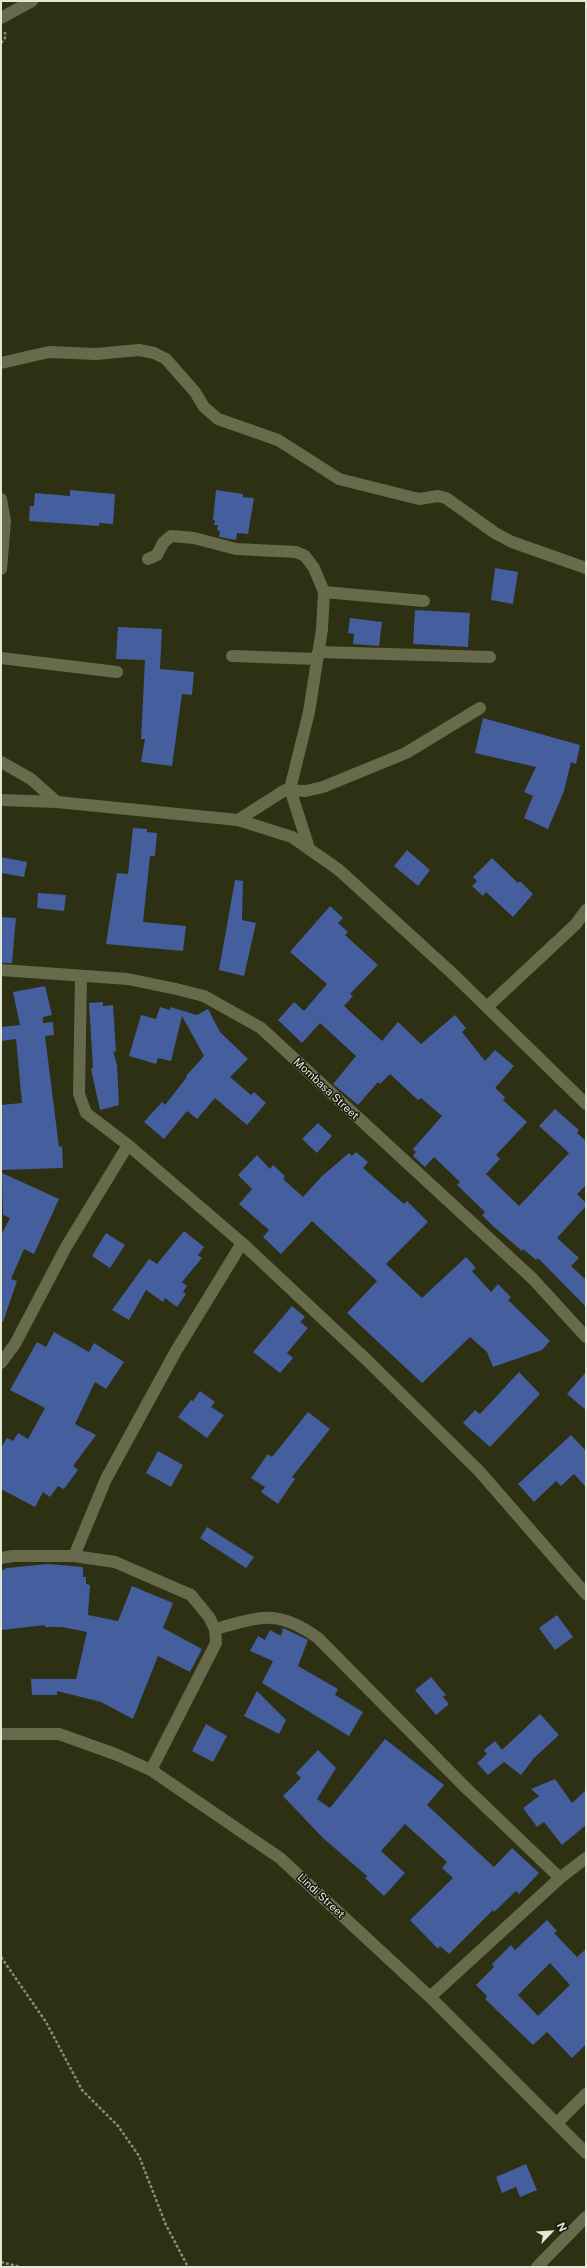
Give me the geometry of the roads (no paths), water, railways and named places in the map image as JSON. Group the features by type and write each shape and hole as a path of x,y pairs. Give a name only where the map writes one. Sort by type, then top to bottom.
{"street":[{"path":"1,18 30,1"},
{"path":"1,363 49,352 96,354 139,350 154,353 166,359 195,392 204,407 218,420 278,440 339,479 419,499 438,496 446,498 495,533 512,542 586,568"},
{"path":"1,499 5,521 1,569"},
{"path":"148,559 157,555 163,542 171,536 194,538 236,549 296,552 305,556 314,568 324,592 322,629 309,712 290,789 309,848"},
{"path":"324,592 424,601"},
{"path":"232,656 317,655 490,657"},
{"path":"1,658 117,672"},
{"path":"238,820 271,798 290,789 301,791 315,789 363,772 421,745 480,708"},
{"path":"1,762 31,779 57,802"},
{"path":"1,800 57,802 238,820 275,830 292,837 340,870 487,1007 586,1104"},
{"path":"487,1007 576,924 586,910"},
{"name":"Mombasa Street","path":"1,970 128,979 204,996 261,1028 533,1279 586,1337"},
{"path":"81,976 79,1094 80,1102 86,1113 128,1145 242,1243 371,1364 480,1472 586,1594"},
{"path":"1,1363 15,1344 66,1247 128,1145"},
{"path":"74,1556 95,1501 106,1479 176,1351 242,1243"},
{"path":"1,1558 13,1556 74,1556 115,1562 191,1595 209,1617 215,1628 216,1643 151,1770"},
{"path":"215,1628 260,1618 280,1618 302,1627 318,1638 464,1786 560,1878"},
{"name":"Lindi Street","path":"1,1734 19,1732 59,1734 115,1754 151,1770 280,1858 430,1997 557,2122 586,2153"},
{"path":"430,1997 560,1878 586,1858"},
{"path":"557,2122 586,2094"},
{"path":"537,2267 586,2218"}]}
